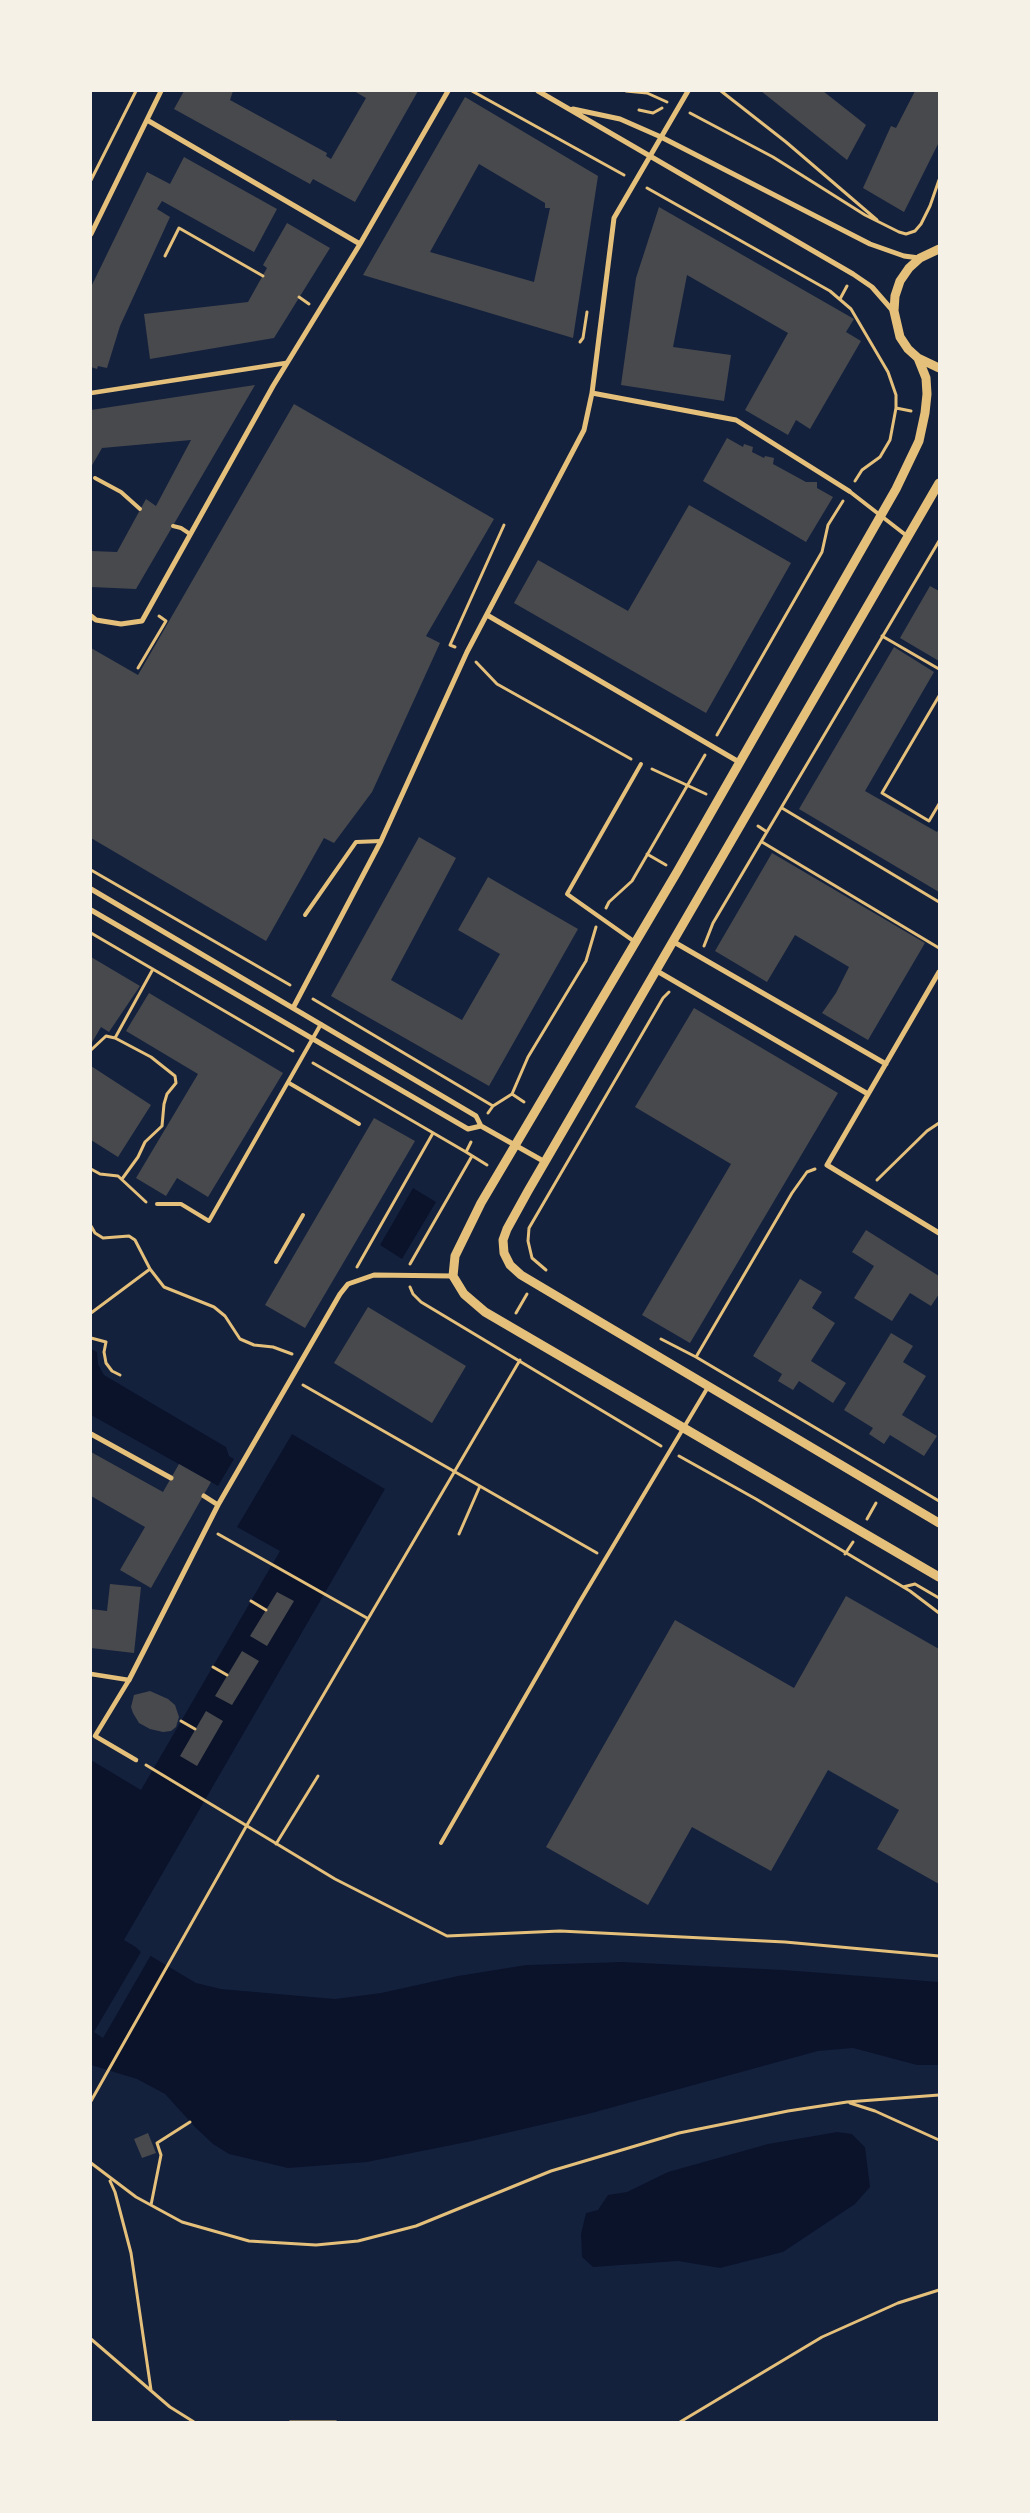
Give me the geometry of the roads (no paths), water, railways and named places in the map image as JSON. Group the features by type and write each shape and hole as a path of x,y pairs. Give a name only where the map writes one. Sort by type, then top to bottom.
{"street":[{"path":"91,234 162,91"},
{"path":"91,616 96,620 121,624 142,620 286,364 360,244 448,91"},
{"path":"538,91 648,157 853,274 872,287 894,311"},
{"path":"293,1008 381,842 467,652 584,430 592,394 614,218 688,91"},
{"path":"567,108 620,119 661,137 870,244 904,256 920,258"},
{"path":"146,120 360,244"},
{"path":"937,247 909,268 900,281 895,296 894,311 900,338 918,358 926,378 927,394 919,441 896,490 461,1239 455,1256 453,1276 464,1294 485,1312 508,1327 939,1577"},
{"path":"918,358 939,368"},
{"path":"91,392 286,364"},
{"path":"592,394 736,420 849,491"},
{"path":"939,483 545,1162 507,1229 504,1240 504,1253 510,1265 533,1282 939,1523"},
{"path":"487,615 739,762"},
{"path":"91,889 476,1116 481,1126 545,1162"},
{"path":"91,910 468,1129 481,1126"},
{"path":"674,942 886,1064"},
{"path":"657,971 868,1094"},
{"path":"939,972 827,1165 939,1233"},
{"path":"136,1760 95,1736 129,1680 218,1505 302,1357 348,1284 374,1275 453,1276"},
{"path":"91,1434 170,1478"},
{"path":"204,1496 218,1505"},
{"path":"91,1674 129,1680"}],"lane":[{"path":"95,478 121,492 140,509"},
{"path":"849,491 907,536"},
{"path":"173,526 181,528 190,534"},
{"path":"635,942 567,894 641,764"},
{"path":"305,915 356,842 381,842"},
{"path":"156,1204 181,1204 209,1222 304,1057 320,1024"},
{"path":"289,1083 359,1124"},
{"path":"276,1262 303,1215"},
{"path":"441,1843 708,1387"}],"water":[{"path":"413,1188 436,1202 402,1259 380,1245"},
{"path":"91,1349 97,1352 98,1364 104,1375 226,1447 229,1456 234,1459 218,1486 91,1415"},
{"path":"292,1434 385,1489 124,1940 196,1983 221,1989 335,1999 381,1993 458,1976 526,1965 622,1962 784,1970 939,1982 939,2065 917,2065 853,2048 818,2051 588,2114 472,2141 367,2162 288,2168 229,2154 213,2144 165,2094 137,2079 91,2065 91,1760 141,1790 280,1551 237,1527"},
{"path":"837,2132 852,2134 865,2147 870,2187 855,2204 783,2252 720,2268 678,2261 593,2267 582,2257 581,2234 586,2213 598,2210 608,2195 627,2192 668,2172 768,2144"}]}
